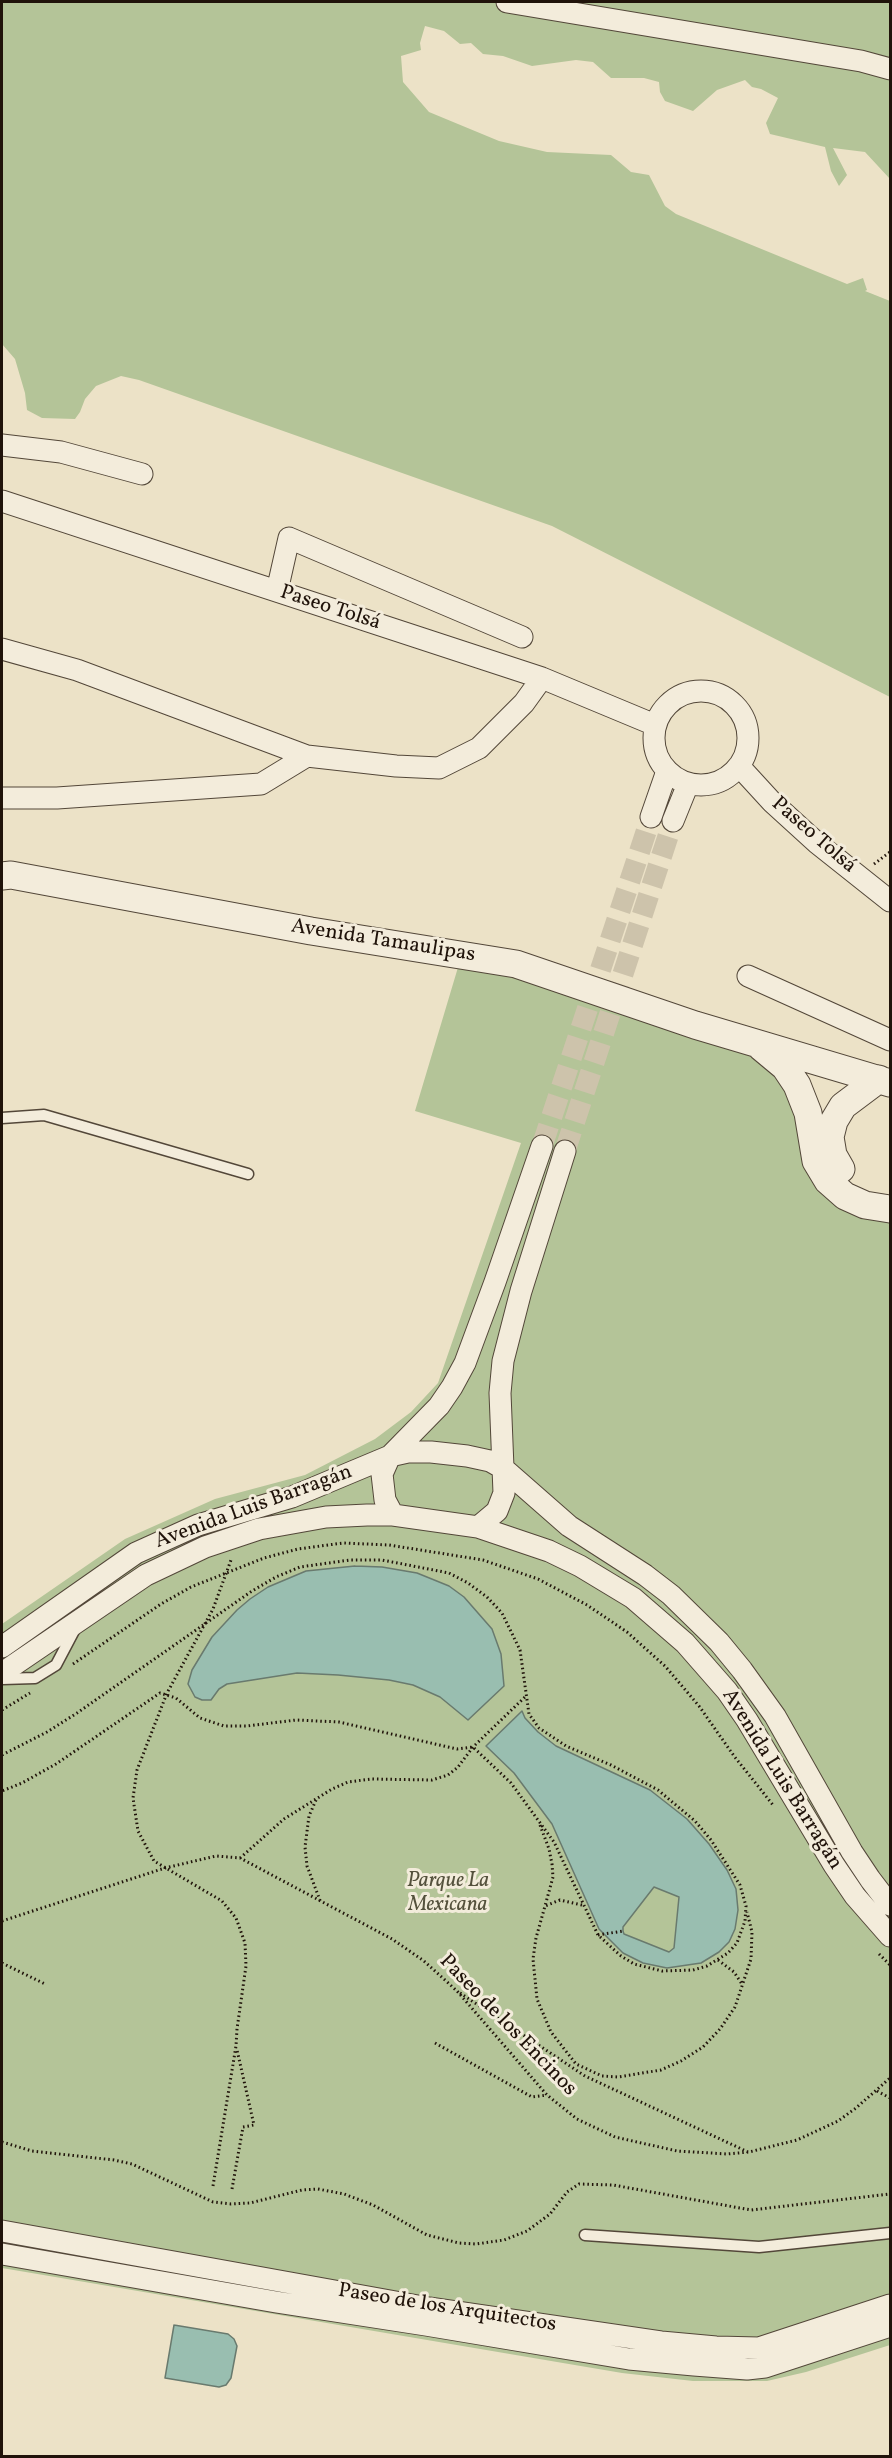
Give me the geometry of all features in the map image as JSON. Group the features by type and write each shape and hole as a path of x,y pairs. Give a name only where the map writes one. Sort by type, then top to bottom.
{"street":[{"path":"507,2 861,61 891,69"},
{"path":"2,445 61,452 142,474"},
{"name":"Paseo Tolsá","path":"2,501 542,678 655,724"},
{"path":"277,591 289,538 522,637"},
{"path":"2,649 77,670 307,756 396,766 439,768 479,748 524,703 542,678"},
{"path":"702,690 722,695 738,708 747,726 748,747 740,766 722,781 699,786 688,784 667,771 654,750 655,724 664,706 681,694 702,690"},
{"path":"2,798 57,798 261,784 307,756"},
{"name":"Paseo Tolsá","path":"740,766 772,802 817,843 891,901"},
{"path":"651,817 667,771"},
{"path":"673,821 688,784"},
{"name":"Avenida Tamaulipas","path":"2,876 11,875 311,931 516,964 695,1025 885,1081"},
{"path":"748,976 891,1040"},
{"name":"Avenida Tamaulipas","path":"755,1043 785,1068 797,1085 808,1113 816,1161 828,1181 845,1196 865,1205 891,1209"},
{"name":"Avenida Tamaulipas","path":"885,1081 843,1106 834,1120 830,1137 833,1155 841,1169 855,1181 870,1189 891,1191"},
{"name":"Avenida Luis Barragán","path":"393,1515 385,1500 382,1474 390,1456 439,1406 465,1363 542,1146"},
{"path":"478,1527 497,1511 502,1502 504,1469 500,1393 504,1353 565,1151"},
{"name":"Avenida Luis Barragán","path":"2,1647 118,1565 153,1544 198,1525 312,1490 390,1456 408,1452 431,1452 490,1461 504,1469 569,1526 672,1595 718,1642 742,1670 775,1716 852,1852 891,1905"},
{"name":"Avenida Luis Barragán","path":"2,1673 146,1575 205,1547 258,1529 326,1517 393,1515 478,1527 549,1551 580,1566 633,1598 686,1643 727,1691 747,1720 884,1943"},
{"name":"Paseo de los Arquitectos","path":"2,2231 629,2359 747,2369 785,2362 891,2326"},
{"name":"Paseo de los Arquitectos","path":"2,2254 265,2301 739,2348 759,2348 783,2342 891,2305"}],"lane":[{"path":"2,1118 44,1115 248,1174"},
{"path":"2,1679 35,1678 56,1665 79,1621"},
{"path":"585,2235 759,2247 891,2233"}],"path":[{"path":"213,2186 236,2046 246,1966 245,1943 236,1918 222,1900 154,1861 137,1826 133,1798 137,1770 167,1693 204,1625 227,1572 237,1536"},
{"path":"67,1668 161,1604 191,1587 227,1572 298,1549 343,1543 388,1545 483,1560 538,1579 587,1605 627,1632 665,1666 699,1706 734,1756 776,1809"},
{"path":"2,1755 47,1732 77,1713 252,1591 300,1567 350,1560 382,1560 449,1573 488,1597 502,1613 520,1650 529,1714 546,1733 566,1746 611,1765 658,1790 695,1821 730,1867 740,1885 752,1932 752,1946 743,1986 735,2007 720,2030 703,2047 661,2070 618,2077 602,2076 576,2064 551,2032 537,1999 533,1959 553,1877 549,1849 538,1820"},
{"path":"2,1710 39,1688"},
{"path":"2,1791 56,1764 160,1693 167,1693 200,1718 224,1726 247,1726 296,1720 339,1722 457,1749 473,1747"},
{"path":"240,1858 284,1819 332,1789 359,1780 432,1780 448,1775 459,1767 473,1747 526,1696"},
{"path":"473,1747 511,1784 554,1842 582,1905 600,1934 621,1956 648,1969 693,1970 718,1960 737,1943 745,1921 746,1906"},
{"path":"317,1798 309,1816 305,1847 307,1866 321,1903"},
{"name":"Paseo de los Encinos","path":"2,1921 165,1868 216,1856 240,1858 392,1939 424,1961 457,1991 547,2095 577,2119 596,2129 634,2142 686,2152 749,2152 797,2140 819,2131 856,2108 891,2078"},
{"path":"545,1906 560,1900 582,1905"},
{"path":"600,1934 623,1931"},
{"path":"884,1943 891,1965"},
{"path":"718,1960 734,1972 743,1986"},
{"path":"2,1963 45,1984"},
{"path":"457,1991 585,2076 749,2152"},
{"path":"435,2043 532,2097 547,2095"},
{"path":"232,2189 243,2127 254,2125 236,2046"},
{"path":"585,2076 587,2071"},
{"path":"877,2091 891,2098"},
{"path":"2,2142 32,2151 132,2164 213,2202 250,2203 302,2190 318,2189 344,2194 373,2205 427,2235 459,2243 504,2240 527,2231 550,2214 567,2192 579,2184 613,2185 751,2210 891,2194"}],"green space":[{"path":"2,2 890,2 890,179 865,152 833,148 847,175 839,186 831,171 825,147 770,134 766,123 778,98 752,87 745,80 717,90 693,111 665,101 660,92 659,82 644,78 611,78 593,62 576,60 532,66 503,56 483,54 471,43 460,44 444,31 425,26 420,43 421,50 401,56 403,82 429,112 499,141 547,152 611,155 631,172 649,175 665,206 676,214 847,284 863,278 867,290 865,291 890,301 890,697 552,526 139,380 121,376 96,386 85,399 75,419 42,418 27,410 25,393 15,359 2,344"},
{"name":"Parque La Mexicana","path":"459,964 491,969 759,1050 778,1068 815,1170 890,1215 890,2345 806,2372 767,2381 693,2381 622,2373 2,2268 2,1624 125,1539 215,1499 305,1475 375,1439 411,1412 438,1383 521,1143 415,1111"}],"shaded area":[{"path":"355,1566 382,1567 417,1573 449,1586 464,1597 492,1629 501,1654 504,1686 468,1720 440,1697 413,1685 338,1675 297,1673 227,1684 219,1689 211,1700 195,1697 188,1684 192,1670 212,1637 250,1599 268,1587 306,1571"},
{"path":"522,1711 525,1718 538,1732 556,1746 650,1790 687,1819 709,1844 727,1870 736,1889 738,1910 735,1929 729,1942 719,1952 701,1963 667,1968 643,1963 623,1953 599,1929 552,1824 514,1773 486,1746","holes":["654,1887 679,1897 674,1948 669,1952 624,1934 623,1927"]},
{"path":"174,2325 228,2334 234,2339 237,2346 231,2378 226,2385 219,2387 165,2378"}],"tunnel":[{"path":"542,1146 651,817"},
{"path":"565,1151 673,821"}]}
